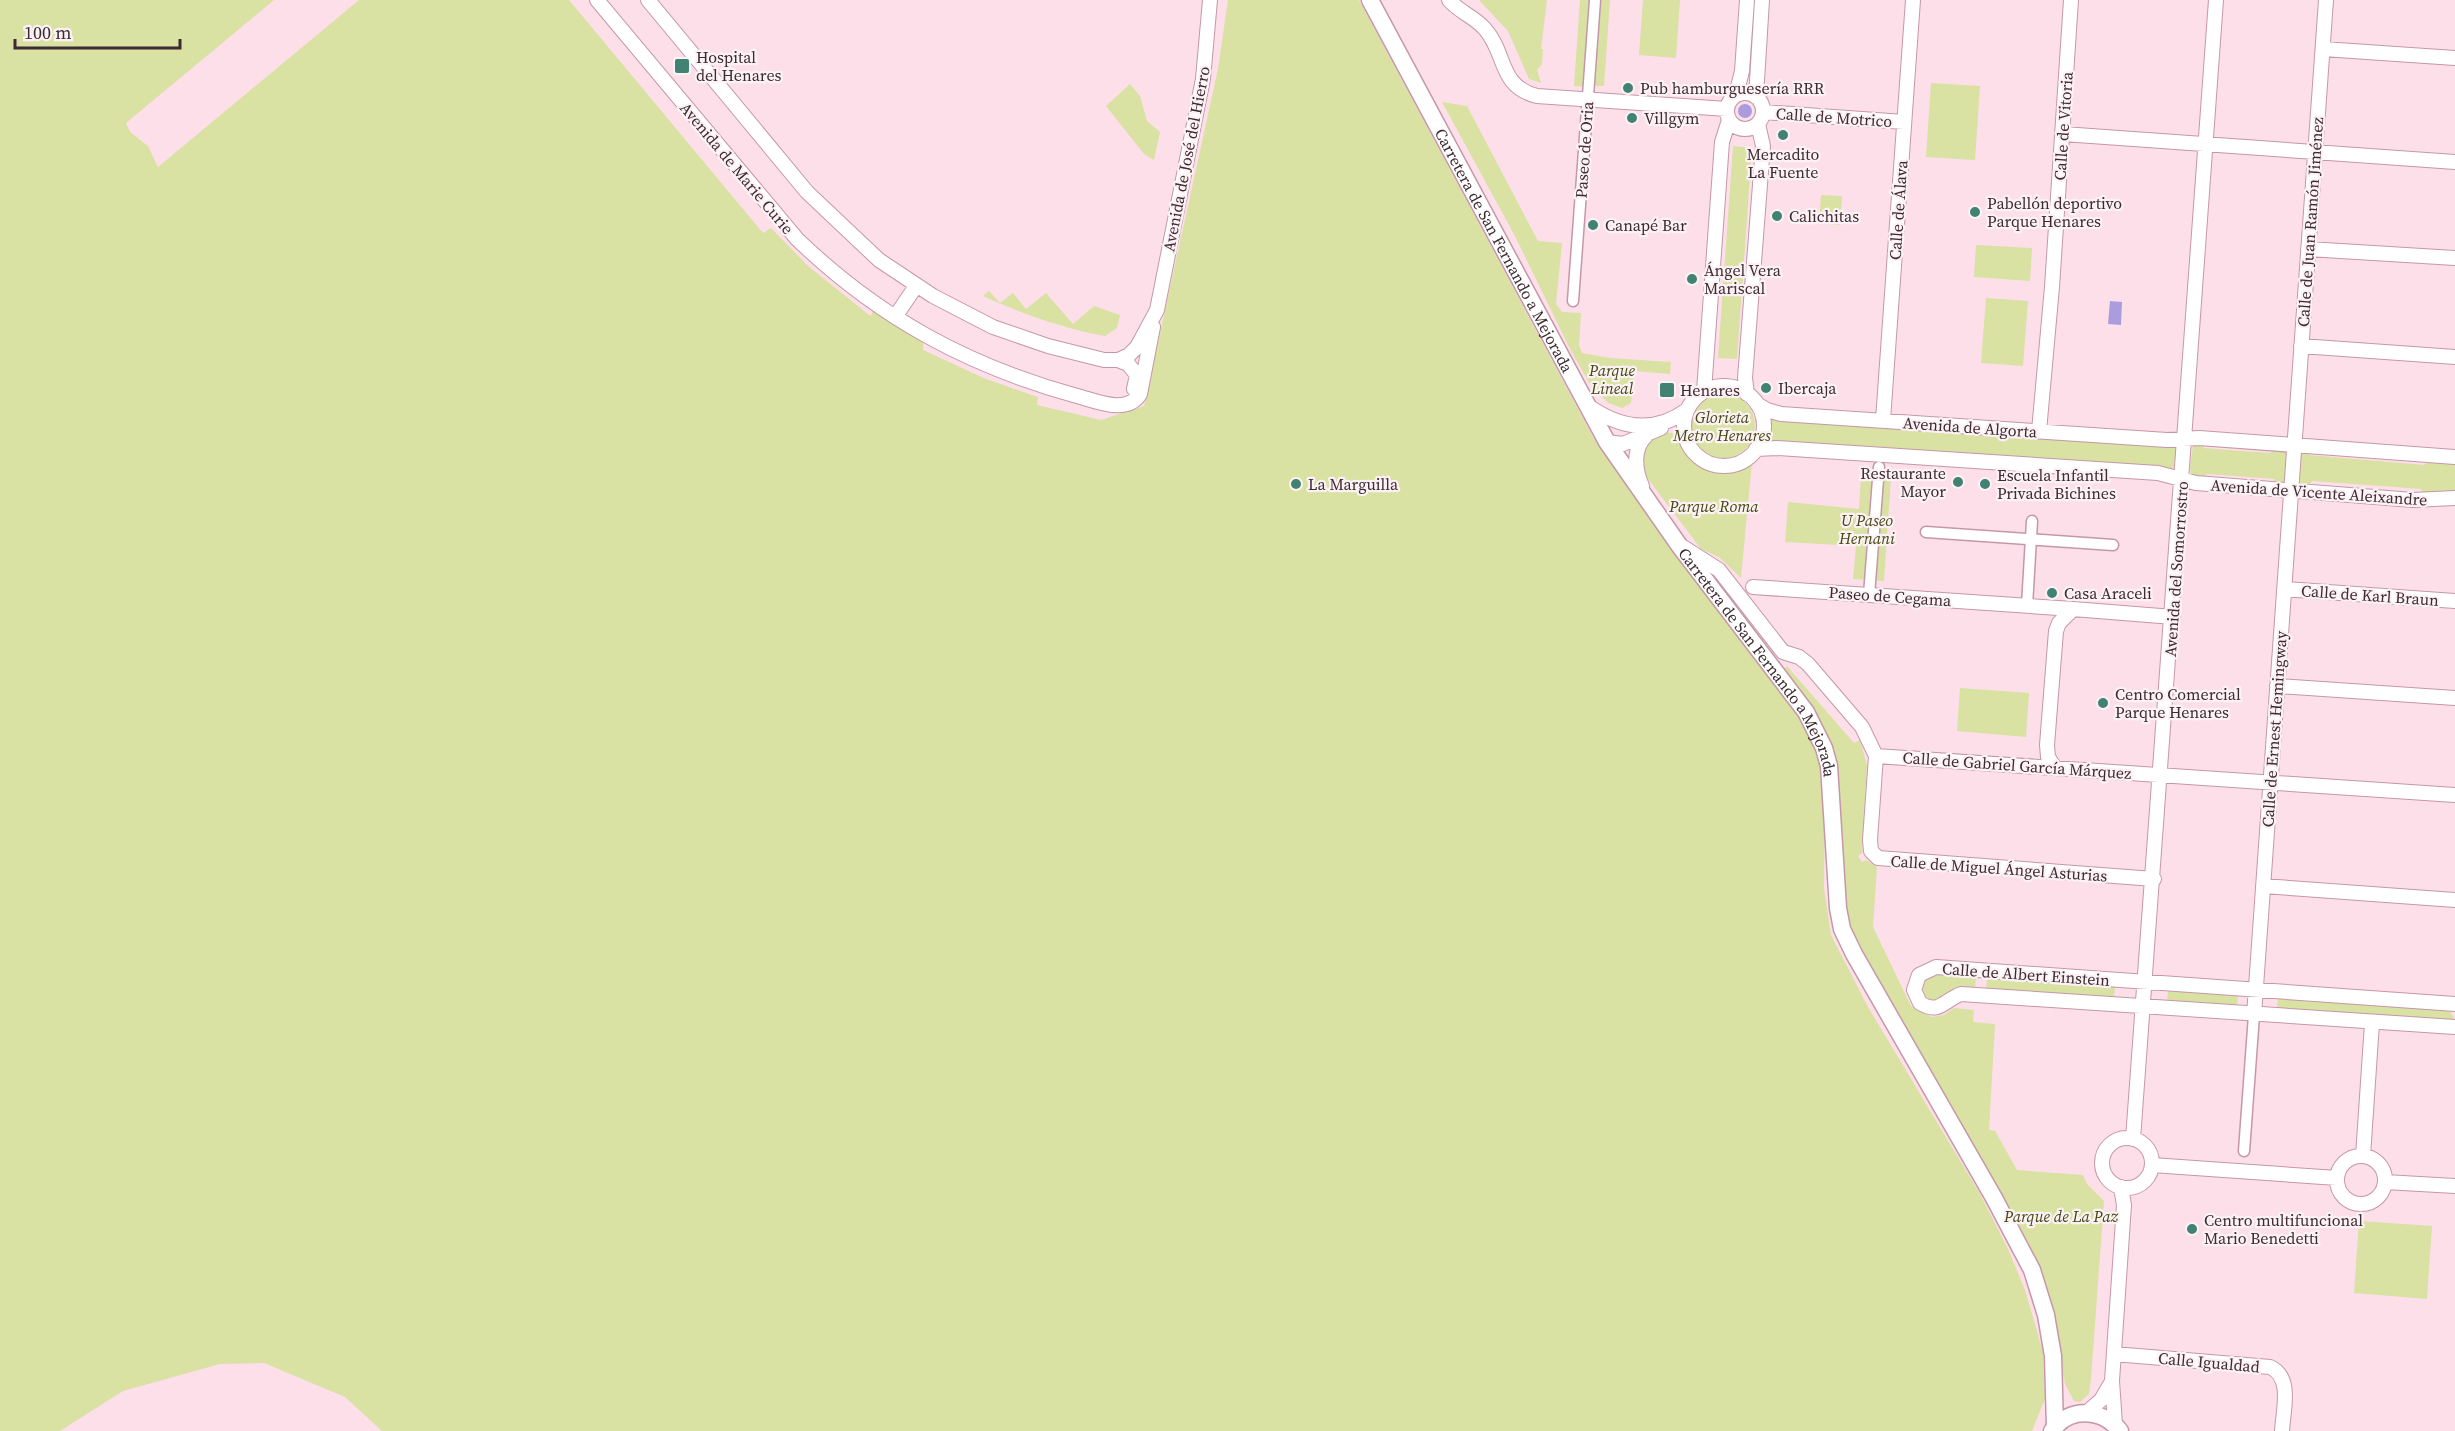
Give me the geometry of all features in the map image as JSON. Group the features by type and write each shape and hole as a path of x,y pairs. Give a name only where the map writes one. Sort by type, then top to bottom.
{"street":[{"name":"Avenida de Marie Curie","path":"597,0 797,239 828,268 895,317 950,350 1030,383 1095,401 1123,405"},
{"path":"648,0 807,192 847,233 916,286 993,327 1048,346 1128,364 1137,375 1131,397 1123,405"},
{"name":"Avenida de José del Hierro","path":"1155,313 1203,79 1210,0"},
{"name":"Carretera de San Fernando a Mejorada","path":"1370,0 1584,403 1607,441 1677,542 1806,712 1816,731 1824,748 1831,784 1838,908 1842,929 1854,954 2019,1241 2039,1289 2064,1400 2082,1413"},
{"path":"1449,0 1489,34 1506,74 1516,87 1537,96 1728,115 1743,130 1761,118"},
{"name":"Paseo de Oria","path":"1573,301 1595,0"},
{"path":"1704,391 1722,142 1742,72 1747,0"},
{"path":"1756,97 1762,0"},
{"name":"Calle de Álava","path":"1883,420 1913,0"},
{"name":"Calle de Vitoria","path":"2039,431 2063,134 2071,0"},
{"name":"Avenida del Somorrostro","path":"2133,1139 2154,879 2216,0"},
{"name":"Calle de Juan Ramón Jiménez","path":"2294,444 2326,0"},
{"path":"2323,49 2455,58"},
{"path":"1736,95 1746,93 1756,97 1762,104 1764,146 1745,378 1747,393"},
{"name":"Calle de Motrico","path":"1761,118 1904,122"},
{"path":"2063,134 2455,162"},
{"path":"2308,249 2455,258"},
{"path":"895,317 916,286"},
{"path":"1118,360 1129,355 1137,347 1155,313"},
{"path":"1123,405 1136,400 1140,394 1155,313"},
{"path":"2301,346 2455,357"},
{"path":"1726,386 1747,393 1757,404 1764,430 1756,449 1739,463 1714,465 1693,452 1684,429 1687,410 1694,399 1704,391 1726,386"},
{"path":"1584,403 1618,424 1650,428 1687,410"},
{"name":"Avenida de Algorta","path":"1757,404 1780,414 2186,439"},
{"path":"1607,441 1618,432 1670,426 1684,429"},
{"path":"1649,502 1638,477 1636,462 1643,439 1650,428"},
{"path":"2186,439 2294,444 2455,457"},
{"name":"Calle de Ernest Hemingway","path":"2254,1014 2294,444"},
{"name":"Avenida de Algorta","path":"1756,449 1811,450 2158,473 2182,481"},
{"path":"1869,595 1879,467"},
{"name":"Avenida de Vicente Aleixandre","path":"2182,481 2413,500 2455,498"},
{"path":"2027,606 2032,521"},
{"path":"1926,532 2113,545"},
{"path":"1677,542 1719,570 1783,652 1798,657 1808,664 1862,727 1876,756"},
{"name":"Paseo de Cegama","path":"1753,587 2173,617"},
{"name":"Calle de Karl Braun","path":"2284,589 2455,601"},
{"path":"2055,768 2048,757 2047,745 2056,631 2059,623 2073,609"},
{"path":"2277,686 2455,698"},
{"name":"Calle de Gabriel García Márquez","path":"1876,756 2455,795"},
{"name":"Calle de Miguel Ángel Asturias","path":"1876,756 1870,840 1871,851 1878,858 2154,879"},
{"path":"2264,886 2455,900"},
{"name":"Calle de Albert Einstein","path":"2455,1004 1936,967 1923,971 1914,985 1916,997 1920,1003 1934,1009 1940,1008 1961,994 2455,1027"},
{"path":"2244,1151 2254,1014"},
{"path":"2363,1156 2372,1023"},
{"path":"2118,1139 2133,1139 2147,1149 2152,1165 2144,1181 2126,1187 2106,1176 2102,1169 2106,1149 2118,1139"},
{"path":"2363,1156 2381,1166 2385,1182 2376,1199 2369,1203 2356,1204 2343,1196 2337,1178 2346,1161 2363,1156"},
{"path":"2152,1165 2337,1178"},
{"path":"2385,1182 2455,1186"},
{"path":"2118,1428 2112,1381 2126,1187"},
{"name":"Calle Igualdad","path":"2114,1354 2270,1367 2278,1371 2284,1380 2282,1431"},
{"name":"Carretera de San Fernando a Mejorada","path":"2053,1356 2054,1429"},
{"path":"2054,1429 2101,1400 2112,1381"},
{"path":"2082,1413 2100,1416 2118,1428"}],"green space":[{"path":"0,0 274,0 126,123 130,132 148,146 158,167 359,0 569,0 763,233 771,228 808,266 869,315 871,316 873,310 923,341 923,350 986,379 1038,397 1037,405 1101,420 1144,406 1218,69 1228,0 1359,0 1593,437 1662,533 1791,702 1817,748 1825,793 1824,888 1831,935 1868,1007 1980,1194 2008,1249 2025,1290 2043,1352 2045,1399 2032,1431 382,1431 345,1397 264,1363 220,1364 123,1391 60,1431 0,1431"},
{"path":"1479,0 1547,0 1541,49 1543,49 1542,64 1537,70 1541,83 1529,79 1508,31"},
{"path":"1580,0 1592,0 1584,87 1574,86"},
{"path":"1598,0 1610,0 1604,86 1592,86"},
{"path":"1643,0 1680,0 1676,58 1639,55"},
{"path":"1931,83 1980,86 1975,160 1926,157"},
{"path":"1130,84 1140,96 1147,121 1160,132 1154,160 1144,154 1106,106"},
{"name":"Parque Lineal","path":"1442,102 1467,106 1538,241 1562,243 1556,304 1562,312 1581,313 1579,345 1582,353 1610,358 1671,362 1670,374 1634,371 1631,403 1622,408 1608,403 1590,384 1571,351 1515,236"},
{"path":"1733,146 1752,148 1737,359 1718,358"},
{"path":"1821,195 1842,196 1840,225 1819,224"},
{"path":"1976,245 2032,248 2030,281 1974,277"},
{"path":"989,291 1000,303 1013,293 1026,309 1046,293 1073,324 1094,306 1120,315 1117,328 1105,336 1058,325 1013,309 983,296"},
{"path":"1986,298 2028,301 2023,366 1981,363"},
{"name":"Glorieta Metro Henares","path":"1722,393 1735,396 1745,403 1752,413 1755,426 1752,439 1745,449 1735,456 1722,459 1709,456 1699,449 1692,439 1689,426 1692,413 1699,403 1709,396"},
{"path":"1769,417 2174,446 2177,450 2173,470 1768,442"},
{"name":"Parque Roma","path":"1663,431 1675,434 1691,454 1707,467 1727,470 1752,462 1741,578 1719,557 1701,549 1645,475 1641,465 1646,440"},
{"path":"2208,442 2203,448 2270,453 2278,446 2287,449 2285,484 2269,486 2275,479 2207,474 2200,480 2191,477 2193,445"},
{"path":"2316,449 2309,455 2424,465 2432,458 2455,464 2455,492 2420,496 2422,489 2312,481 2306,488 2297,481 2298,457 2301,452"},
{"name":"U Paseo Hernani","path":"1861,476 1891,477 1884,581 1853,579 1856,546 1785,542 1788,502 1859,509"},
{"name":"Parque de La Paz","path":"1787,666 1854,743 1860,740 1867,765 1862,853 1858,856 1862,862 1866,860 1877,867 1873,927 1911,1006 1932,1017 1944,1015 1954,1008 1974,1010 1973,1022 1995,1024 1989,1130 1995,1131 2017,1170 2083,1175 2087,1184 2104,1201 2091,1379 2089,1394 2080,1402 2074,1401 2065,1384 2055,1332 2031,1248 2009,1206 1877,986 1853,935 1843,897 1837,772 1783,670"},
{"path":"1960,688 2029,693 2026,737 1957,731"},
{"path":"1935,974 1976,978 1975,988 1932,1002 1922,993 1922,983"},
{"path":"1987,978 2115,987 2114,998 1986,989"},
{"path":"2168,991 2238,996 2237,1007 2167,1002"},
{"path":"2278,999 2449,1010 2454,1018 2453,1020 2277,1009"},
{"path":"2359,1221 2432,1226 2427,1299 2354,1293"}],"shaded area":[{"path":"1742,104 1748,104 1752,111 1748,118 1742,118 1738,114 1738,108"},
{"path":"2110,301 2122,302 2121,325 2108,324"}],"place":[{"name":"Hospital del Henares","path":"682,66"},
{"name":"Pub hamburguesería RRR","path":"1628,88"},
{"name":"Villgym","path":"1632,118"},
{"name":"Mercadito La Fuente","path":"1783,135"},
{"name":"Pabellón deportivo Parque Henares","path":"1975,212"},
{"name":"Calichitas","path":"1777,216"},
{"name":"Canapé Bar","path":"1593,225"},
{"name":"Ángel Vera Mariscal","path":"1692,279"},
{"name":"Ibercaja","path":"1766,388"},
{"name":"Henares","path":"1667,390"},
{"name":"Restaurante Mayor","path":"1958,482"},
{"name":"La Marguilla","path":"1296,484"},
{"name":"Escuela Infantil Privada Bichines","path":"1985,484"},
{"name":"Casa Araceli","path":"2052,593"},
{"name":"Centro Comercial Parque Henares","path":"2103,703"},
{"name":"Centro multifuncional Mario Benedetti","path":"2192,1229"}]}
